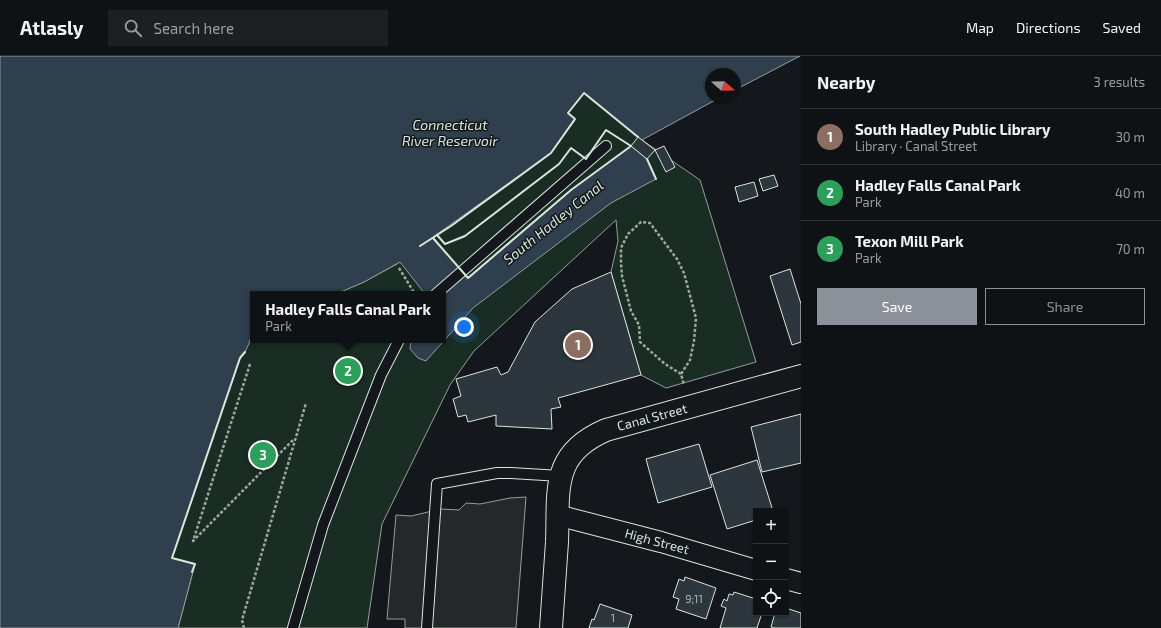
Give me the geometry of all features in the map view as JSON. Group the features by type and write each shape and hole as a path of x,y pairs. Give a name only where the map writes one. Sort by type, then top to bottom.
{"street":[{"name":"Canal Street","path":"551,628 556,564 557,498 561,476 570,456 577,448 592,436 606,430 801,376"},
{"name":"High Street","path":"557,515 662,542 753,569"},
{"path":"789,580 801,583"}],"lane":[{"path":"439,291 606,146"},
{"path":"292,628 323,525 380,375 397,343"},
{"path":"427,628 437,484 497,473 511,472 561,476"}],"path":[{"path":"681,374 665,364 640,342 639,325 631,311 622,276 622,248 628,234 641,222 650,223 677,259 684,273 694,310 696,318 694,341 690,360 681,374 684,388"},
{"path":"400,268 413,291"},
{"path":"250,364 193,541 294,439"},
{"path":"244,628 242,620 306,402"}],"green space":[{"path":"584,93 642,140 700,180 756,362 666,388 641,375 611,272 618,241 616,220 474,351 450,385 382,524 367,628 178,628 195,564 172,558 240,358 245,352 250,338 250,343 446,343 446,291 343,291 364,282 397,264 417,248 451,226 551,153 575,120 568,113"}],"shaded area":[{"path":"526,497 516,628 405,628 405,619 387,619 396,515 411,516 441,509 459,510 466,503 480,504 510,498"}],"water":[{"path":"0,56 800,56 741,87 741,68 705,68 705,104 708,104 642,140 584,93 568,113 575,119 551,153 433,237 469,278 571,190 631,146 647,159 656,179 611,203 473,308 446,338 446,291 423,291 400,262 364,282 343,291 250,291 249,344 240,358 172,558 195,564 178,628 0,628"},
{"path":"411,343 442,343 426,361 418,358 410,349"}],"building":[{"path":"638,137 655,150 647,159 631,146"},
{"path":"664,146 675,167 666,172 655,150"},
{"path":"774,175 778,186 763,191 759,179"},
{"path":"754,182 758,196 739,202 735,187"},
{"path":"790,269 801,304 801,342 792,345 770,276"},
{"path":"611,272 641,375 558,398 561,407 551,409 552,429 496,426 496,415 468,422 466,415 458,417 453,399 461,396 456,379 497,367 501,375 508,372 535,322 572,289"},
{"path":"801,414 801,463 762,472 751,427"},
{"path":"699,444 712,487 658,503 646,459"},
{"path":"757,460 772,508 753,508 753,521 727,529 710,475"},
{"path":"685,577 716,588 706,619 676,609 679,599 673,597 679,579 684,581"},
{"path":"734,592 753,598 753,616 761,616 757,628 720,628 726,608 721,606 724,599 727,601 729,594 733,595"},
{"path":"600,604 632,615 628,628 589,628 592,619 594,620"},
{"path":"789,609 801,613 801,628 771,627 774,616 789,616"}],"wall":[{"path":"420,246 451,226 551,153 575,119 568,113 584,93 638,137"},
{"path":"433,238 468,278 571,190 631,146 606,130 586,159 571,148 559,164 465,236 445,244 437,235"},
{"path":"647,159 656,179"},
{"path":"192,572 195,564 172,558 240,358 245,352"}],"place":[{"name":"South Hadley Public Library","path":"578,345"},
{"name":"Hadley Falls Canal Park","path":"348,371"},
{"name":"Texon Mill Park","path":"263,455"}],"water label":[{"name":"Connecticut River Reservoir","path":"450,132"},
{"name":"South Hadley Canal","path":"553,222"}]}
